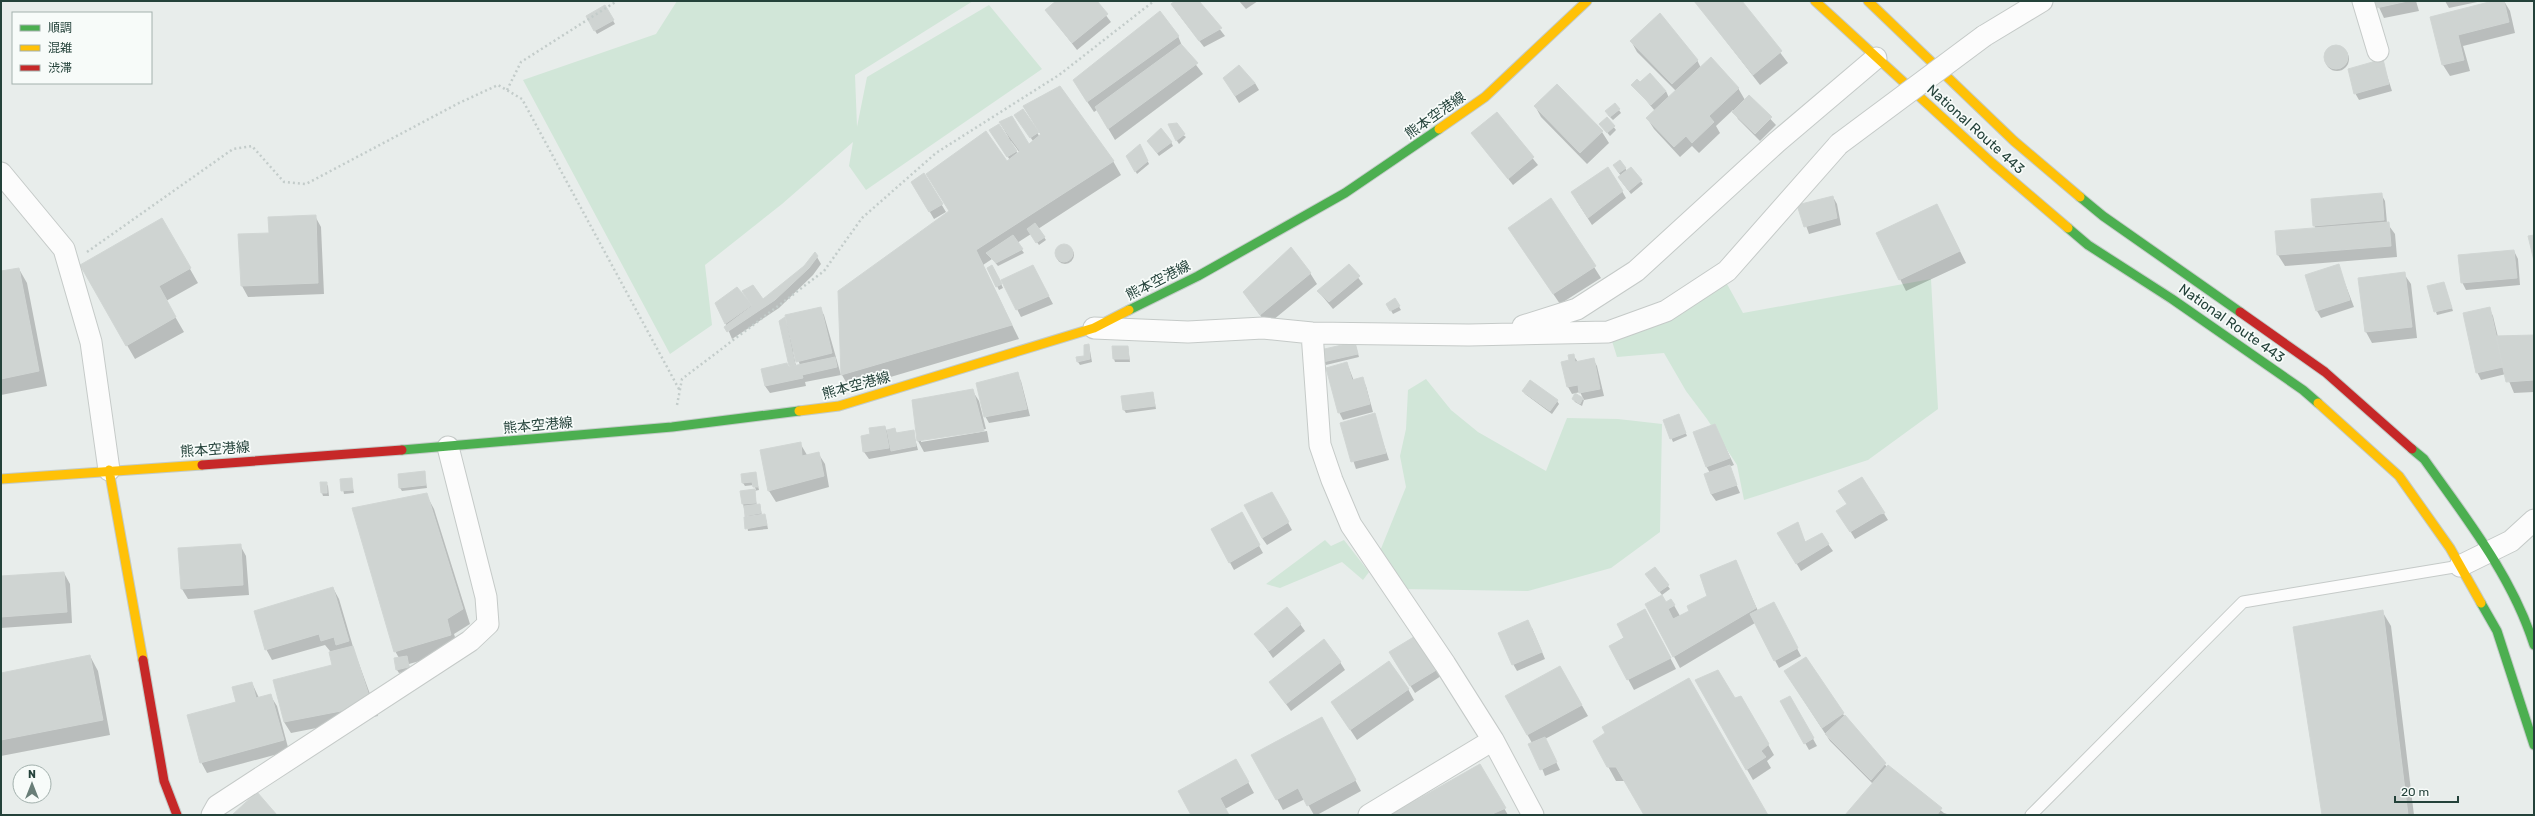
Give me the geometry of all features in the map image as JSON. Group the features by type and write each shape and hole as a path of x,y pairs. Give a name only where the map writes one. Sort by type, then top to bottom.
{"main road":[{"name":"熊本空港線","path":"1,479 109,470 448,447 672,427 840,406 1094,328 1198,276 1345,194 1485,97 1587,1"},
{"name":"National Route 443","path":"1815,1 1992,163 2088,245 2172,299 2303,390 2399,476 2450,548 2497,631 2534,745"},
{"name":"National Route 443","path":"1868,1 2014,141 2103,216 2324,372 2424,459 2490,552 2526,620 2534,645"},
{"path":"109,470 164,781 177,815"}],"street":[{"path":"1094,328 1188,332 1263,328 1312,333 1500,334 1608,332 1666,311 1727,271 1839,144 1984,36 2042,1"},
{"path":"2363,1 2378,51"},
{"path":"1500,334 1577,309 1636,271 1778,142 1876,58"},
{"path":"1,173 64,249 91,342 109,470"},
{"path":"1312,333 1320,445 1332,480 1351,525 1446,664 1493,740 1533,815"},
{"path":"212,815 217,806 470,642 488,624 486,597 448,447"},
{"path":"2460,566 2511,541 2534,520"},
{"path":"1369,815 1493,740"}],"lane":[{"path":"2031,815 2243,602 2460,566"}],"path":[{"path":"507,90 521,62 617,1"},
{"path":"672,427 682,379 824,271 862,218 936,153 1059,75 1154,1"},
{"path":"68,265 234,149 252,146 284,182 306,184 459,103 498,85 522,99 680,391"}],"green space":[{"path":"677,1 973,1 855,75 857,127 867,77 989,5 1042,69 866,190 849,166 853,142 782,204 705,265 712,325 670,354 523,80 656,34"},
{"path":"1722,275 1743,313 1931,279 1938,409 1868,460 1744,500 1737,465 1707,419 1686,391 1664,353 1617,357 1611,338"},
{"path":"1426,379 1451,410 1478,432 1546,471 1567,418 1618,419 1662,424 1660,532 1611,568 1528,591 1401,589 1376,561 1406,487 1400,456 1406,429 1408,390"},
{"path":"1325,540 1331,546 1344,540 1369,572 1363,580 1342,562 1280,588 1266,584"}],"building":[{"path":"1056,1 1097,1 1108,14 1072,43 1045,10"},
{"path":"1175,1 1199,1 1222,28 1199,41 1171,4"},
{"path":"1694,1 1742,1 1782,51 1753,75"},
{"path":"2375,1 2408,1 2376,8"},
{"path":"2493,1 2504,1 2509,22 2458,35 2464,60 2442,65 2430,17"},
{"path":"605,5 614,20 594,31 586,16"},
{"path":"1160,11 1179,36 1087,102 1073,80"},
{"path":"1660,13 1698,60 1672,84 1630,41"},
{"path":"1181,44 1198,63 1108,129 1095,107"},
{"path":"2336,45 2345,48 2348,57 2345,66 2336,69 2327,66 2324,57 2327,48"},
{"path":"1711,57 1739,88 1709,116 1714,122 1692,143 1686,136 1674,147 1646,118"},
{"path":"2383,59 2389,84 2354,94 2348,69"},
{"path":"1239,65 1255,83 1235,96 1223,78"},
{"path":"1650,73 1666,91 1651,105 1631,85 1637,79 1640,82"},
{"path":"1557,84 1603,131 1580,153 1534,106"},
{"path":"1060,86 1114,161 976,250 1012,325 841,375 838,291 949,211 926,174 986,131 1007,161 1020,151 999,122 1012,116 1029,144 1041,134 1023,106"},
{"path":"1749,95 1772,117 1755,134 1732,112"},
{"path":"1615,103 1620,109 1610,117 1605,111"},
{"path":"1023,109 1039,132 1030,138 1014,115"},
{"path":"1497,112 1534,157 1508,179 1471,133"},
{"path":"1607,117 1615,126 1607,133 1599,124"},
{"path":"1177,123 1185,134 1176,141 1168,124"},
{"path":"999,124 1017,151 1007,157 989,130"},
{"path":"1161,128 1172,142 1157,153 1147,141"},
{"path":"1140,144 1148,161 1135,172 1126,156"},
{"path":"1620,160 1626,168 1619,173 1613,165"},
{"path":"1608,167 1623,191 1588,218 1571,192"},
{"path":"1631,167 1642,180 1629,191 1618,177"},
{"path":"924,173 943,204 929,212 911,182"},
{"path":"2382,193 2384,220 2313,226 2311,199"},
{"path":"1833,196 1837,218 1804,227 1797,205"},
{"path":"1551,198 1596,266 1553,294 1508,228"},
{"path":"1937,204 1960,251 1899,280 1876,233"},
{"path":"316,215 318,283 241,286 238,234 269,233 268,217"},
{"path":"162,218 191,268 159,286 176,317 126,346 80,265"},
{"path":"2389,222 2391,246 2277,255 2275,231"},
{"path":"1035,223 1045,237 1036,243 1027,229"},
{"path":"1013,235 1023,249 996,263 986,253"},
{"path":"2534,235 2534,261 2528,236"},
{"path":"1064,244 1070,247 1073,253 1070,259 1064,262 1058,259 1055,253 1058,247"},
{"path":"1291,247 1311,273 1260,315 1243,292"},
{"path":"2514,250 2517,278 2461,283 2458,255"},
{"path":"815,252 818,256 809,268 775,300 727,332 724,327 752,306 742,291 753,285 763,299 804,266"},
{"path":"1349,264 1360,276 1329,302 1317,291"},
{"path":"2339,264 2350,300 2316,311 2305,275"},
{"path":"992,265 1002,284 996,287 987,268"},
{"path":"1033,265 1049,296 1016,310 1001,280"},
{"path":"19,268 39,371 1,379 1,271"},
{"path":"2405,272 2412,327 2365,332 2358,278"},
{"path":"2444,282 2452,308 2434,312 2427,286"},
{"path":"737,287 752,305 725,324 715,303"},
{"path":"1395,298 1400,306 1390,311 1386,304"},
{"path":"821,307 832,353 796,362 785,315"},
{"path":"2490,307 2503,367 2476,373 2463,313"},
{"path":"785,317 795,365 789,366 779,321"},
{"path":"2534,335 2534,380 2506,382 2496,336"},
{"path":"1355,342 1358,354 1323,362 1320,350"},
{"path":"1089,344 1090,359 1077,362 1076,357 1084,356 1084,345"},
{"path":"1112,346 1128,346 1129,359 1113,359"},
{"path":"1574,354 1575,362 1594,358 1600,389 1579,393 1578,385 1567,387 1561,362 1569,360 1568,355"},
{"path":"835,357 837,367 802,375 803,378 765,386 761,369 787,363 788,367"},
{"path":"1347,362 1352,380 1363,377 1370,404 1338,413 1326,368"},
{"path":"1018,372 1027,409 984,417 976,383"},
{"path":"1530,380 1558,400 1550,411 1522,391"},
{"path":"973,389 984,431 917,441 912,400"},
{"path":"1153,392 1155,406 1123,410 1121,396"},
{"path":"1575,393 1583,398 1580,404 1572,399"},
{"path":"1375,413 1386,453 1351,462 1340,423"},
{"path":"1679,414 1686,433 1670,439 1663,420"},
{"path":"1715,424 1730,458 1706,467 1693,432"},
{"path":"885,426 889,448 863,452 861,436 870,434 869,428"},
{"path":"895,428 896,433 914,430 916,446 891,451 887,430"},
{"path":"801,442 802,456 819,452 824,476 768,491 760,450"},
{"path":"1730,465 1737,485 1711,494 1704,474"},
{"path":"425,471 426,485 399,488 398,474"},
{"path":"756,472 758,487 753,487 752,482 742,483 741,474"},
{"path":"1862,477 1885,513 1880,514 1850,532 1836,511 1847,504 1838,491"},
{"path":"352,478 353,490 341,491 340,479"},
{"path":"320,482 327,482 327,493 321,493"},
{"path":"755,489 756,503 742,504 740,491"},
{"path":"1272,492 1289,522 1262,538 1244,505"},
{"path":"427,493 463,609 447,619 451,635 394,652 352,508"},
{"path":"760,504 761,513 745,516 744,506"},
{"path":"1242,512 1260,545 1229,563 1211,529"},
{"path":"765,514 767,525 745,529 744,517"},
{"path":"1798,522 1805,542 1822,533 1829,544 1796,564 1777,533"},
{"path":"241,544 243,585 181,589 178,548"},
{"path":"1736,560 1756,608 1673,657 1645,604 1662,595 1666,602 1671,599 1675,605 1668,609 1673,619 1689,611 1687,606 1707,596 1700,575"},
{"path":"1655,567 1669,585 1659,592 1645,574"},
{"path":"64,572 67,612 1,617 1,576"},
{"path":"333,587 349,641 336,645 334,637 321,641 319,634 265,650 254,611"},
{"path":"1774,602 1798,648 1774,661 1750,614"},
{"path":"1287,607 1301,624 1269,651 1254,634"},
{"path":"1645,609 1671,658 1627,680 1609,646 1624,638 1617,624"},
{"path":"2383,610 2408,815 2322,815 2293,627"},
{"path":"1528,620 1542,652 1512,665 1498,633"},
{"path":"1417,635 1438,669 1410,686 1389,652"},
{"path":"1324,639 1341,662 1286,704 1269,682"},
{"path":"353,646 372,705 284,722 273,680 332,665 329,652"},
{"path":"90,655 103,720 1,740 1,673"},
{"path":"407,656 409,667 396,670 394,658"},
{"path":"1806,657 1844,713 1822,728 1784,671"},
{"path":"1389,661 1409,689 1350,730 1331,702"},
{"path":"1560,666 1582,705 1527,735 1505,696"},
{"path":"1718,670 1735,698 1741,696 1769,744 1761,751 1766,757 1746,770 1695,680"},
{"path":"1689,678 1768,815 1644,815 1616,767 1607,767 1593,741 1605,733 1602,727"},
{"path":"252,682 256,698 271,694 284,740 200,763 187,715 236,702 232,687"},
{"path":"1790,696 1814,738 1804,744 1780,701"},
{"path":"1845,715 1886,763 1871,780 1825,734"},
{"path":"1322,717 1356,780 1307,806 1298,788 1276,800 1251,755"},
{"path":"1545,737 1557,762 1540,770 1528,744"},
{"path":"1236,759 1249,782 1220,798 1229,815 1191,815 1178,791"},
{"path":"1480,764 1506,808 1490,815 1390,815"},
{"path":"1888,765 1942,808 1937,815 1845,815"},
{"path":"257,792 277,815 232,815"}],"traffic: fast":[{"path":"1129,310 1198,276 1345,193 1439,129"},
{"path":"2080,197 2103,216 2240,312"},
{"path":"2068,228 2088,245 2172,299 2303,390 2318,403"},
{"path":"402,450 672,427 799,411"},
{"path":"2412,449 2424,459 2501,571 2525,620 2534,645"},
{"path":"2481,603 2497,631 2534,745"}],"traffic: slow":[{"path":"1439,129 1485,97 1587,1"},
{"path":"1815,1 1992,163 2068,228"},
{"path":"1868,1 2014,141 2080,197"},
{"path":"799,411 839,406 1094,328 1129,310"},
{"path":"2318,403 2399,476 2450,548 2481,603"},
{"path":"1,479 202,465"},
{"path":"109,470 143,660"}],"traffic: jam":[{"path":"2240,312 2325,372 2412,449"},
{"path":"202,465 402,450"},
{"path":"143,660 164,781 177,815"}]}
